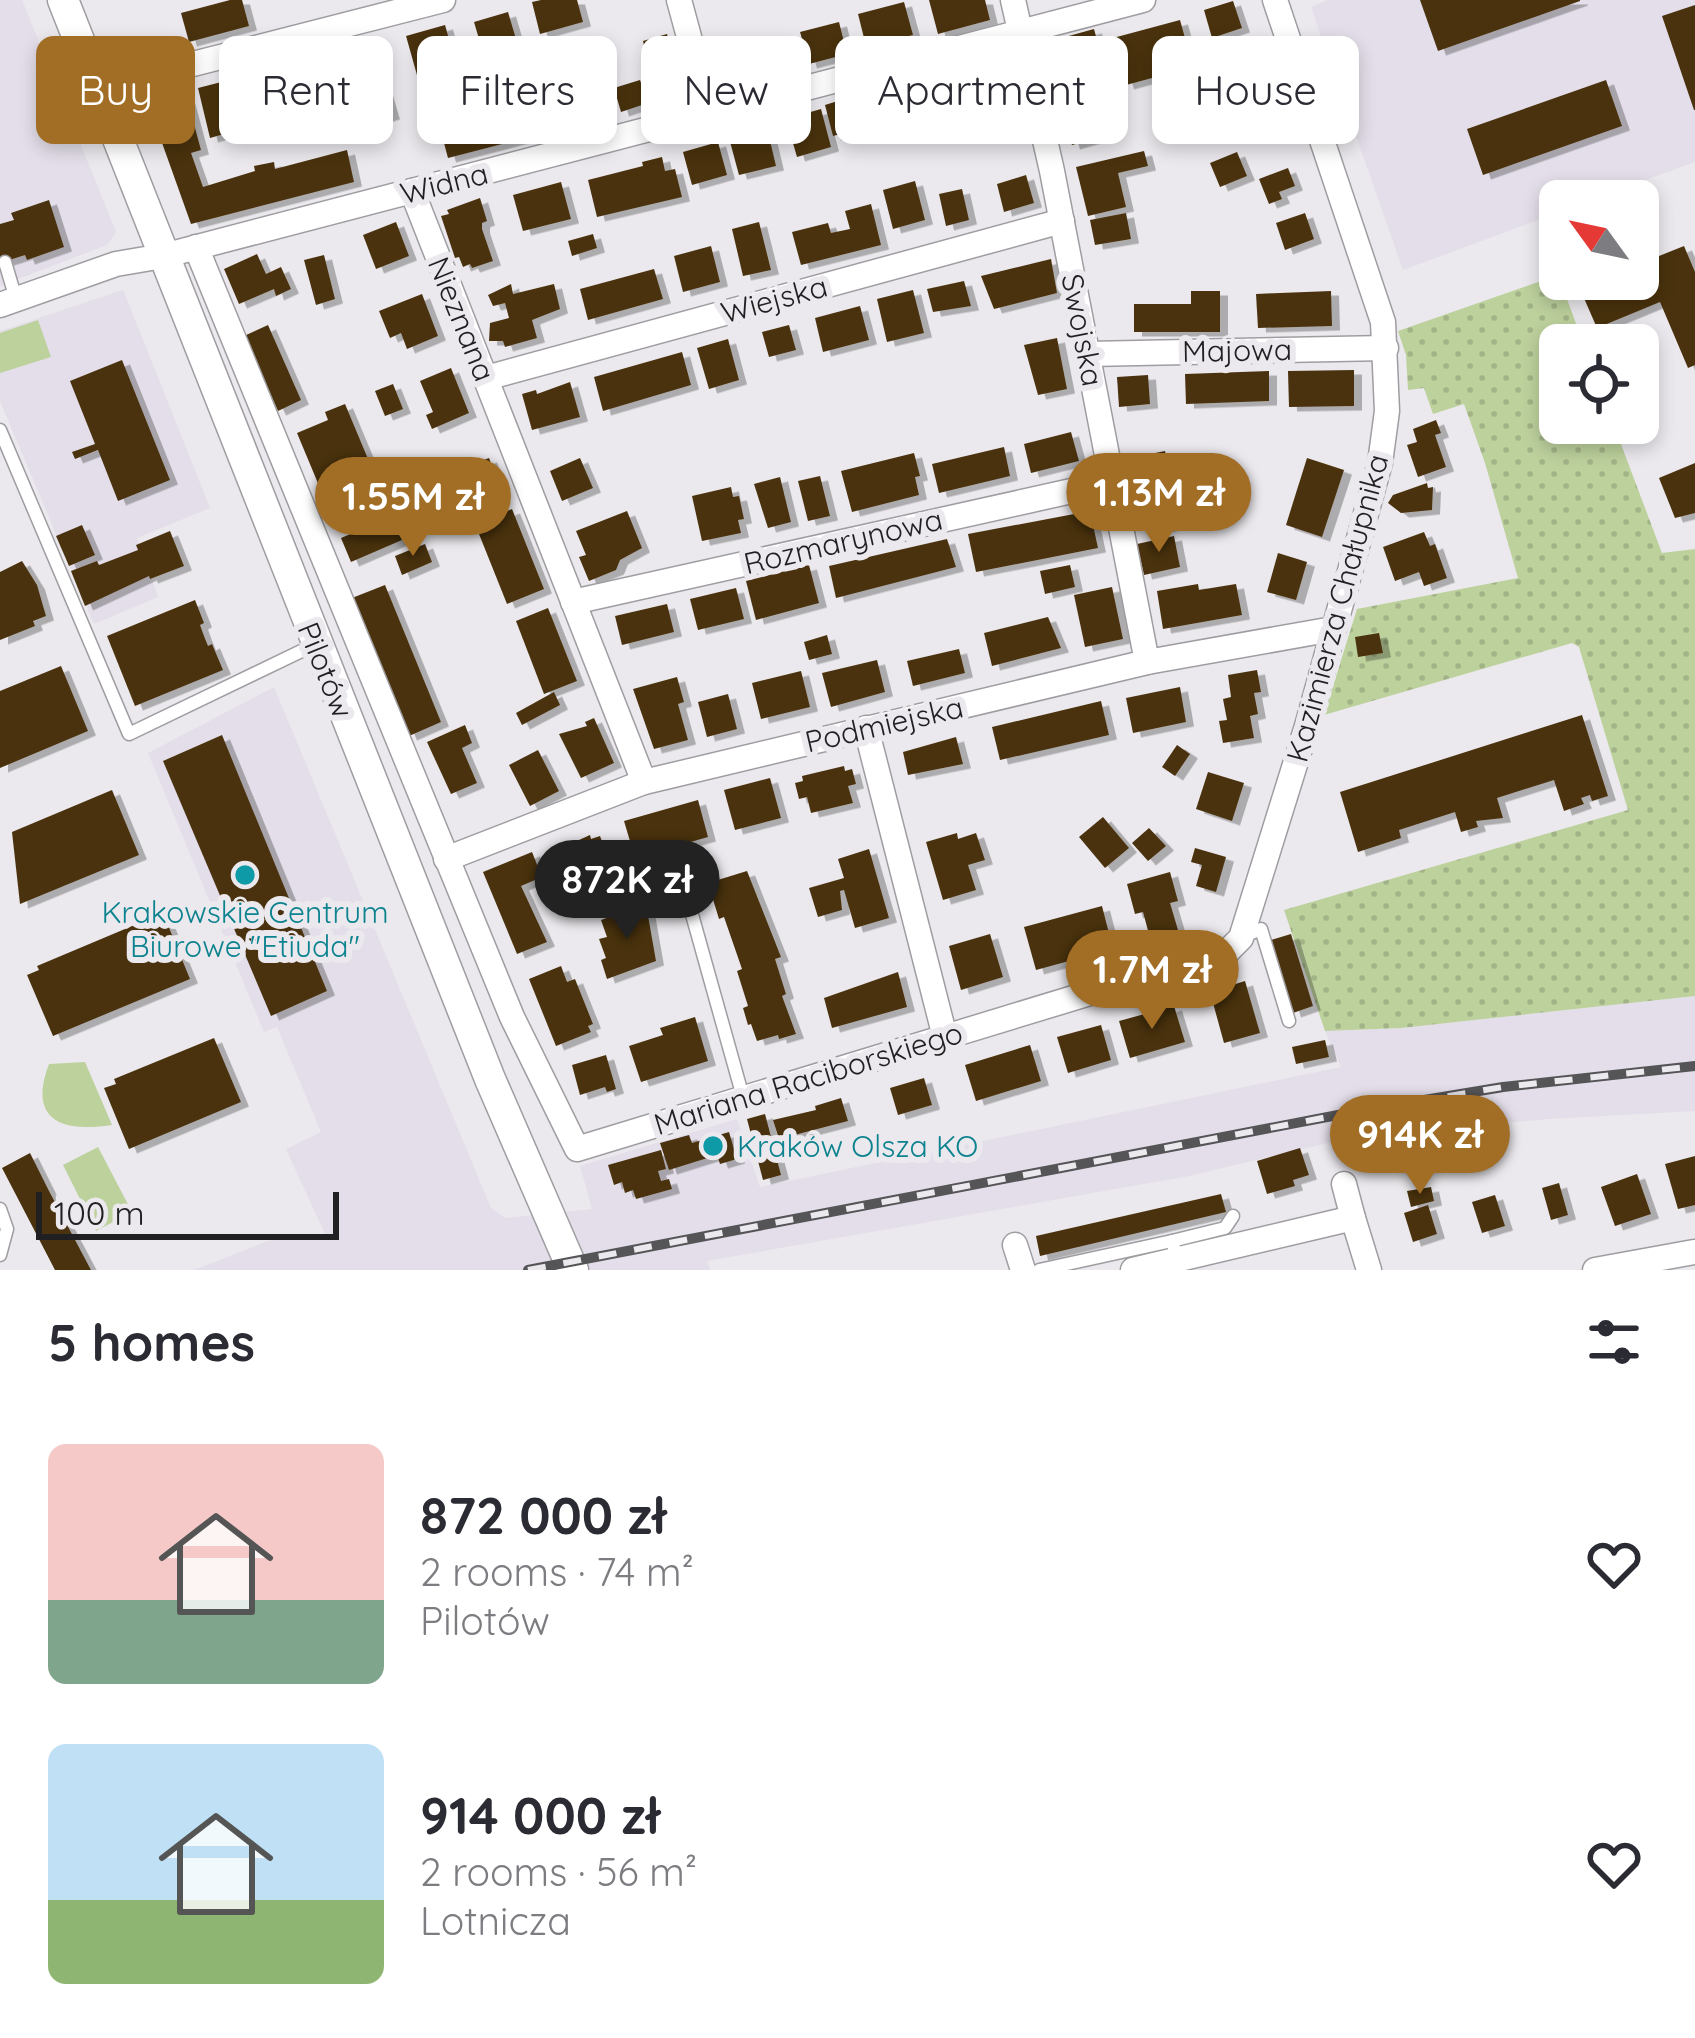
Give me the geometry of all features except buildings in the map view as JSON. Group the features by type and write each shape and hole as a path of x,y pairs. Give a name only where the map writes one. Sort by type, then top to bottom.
{"street":[{"name":"Pilotów","path":"63,0 490,1079 573,1270"},
{"path":"195,63 443,0"},
{"path":"680,0 689,36"},
{"name":"Swojska","path":"1013,0 1062,221 1147,662"},
{"name":"Widna","path":"811,87 1143,0"},
{"name":"Kazimierza Chałupnika","path":"1241,938 1380,463 1387,411 1383,322 1275,0"},
{"name":"Widna","path":"8,302 116,264 164,256 641,132"},
{"name":"Nieznana","path":"412,191 644,782"},
{"name":"Wiejska","path":"486,378 1062,221"},
{"name":"Pilotów","path":"196,247 512,1017 577,1149"},
{"name":"Majowa","path":"1088,355 1386,347"},
{"name":"Rozmarynowa","path":"573,602 1112,482"},
{"name":"Podmiejska","path":"446,859 644,782 1147,662 1333,629"},
{"path":"866,728 945,1037"},
{"name":"Mariana Raciborskiego","path":"577,1149 1228,951 1241,938"},
{"path":"1344,1184 1369,1270"},
{"path":"1145,1269 1175,1250 1353,1218"},
{"path":"1595,1270 1694,1252"}],"lane":[{"path":"5,262 8,302"},
{"path":"0,430 129,734 316,644"},
{"path":"691,911 743,1098"},
{"path":"1241,938 1261,929 1289,1021"},
{"path":"0,1209 7,1228 0,1255"},
{"path":"1039,1270 1175,1250 1225,1228 1233,1216"}],"shaded area":[{"path":"0,0 22,0 37,36 36,144 80,144 116,232 107,245 0,286"},
{"path":"1327,0 1695,0 1695,162 1646,180 1539,180 1539,220 1403,270 1359,144 1359,36 1321,36 1311,7"},
{"path":"123,290 210,508 137,538 158,597 94,624 0,401 0,331"},
{"path":"274,687 491,1208 505,1218 592,1209 580,1166 737,1119 760,1187 1341,1067 1325,1031 1401,1028 1695,996 1695,1111 1353,1137 1189,1176 707,1261 710,1270 194,1270 268,1241 325,1234 286,1149 321,1132 277,1027 264,1032 148,753"}],"green space":[{"path":"1539,282 1539,300 1567,300 1576,324 1539,324 1539,444 1621,444 1662,553 1695,549 1695,996 1401,1028 1325,1031 1284,910 1628,810 1579,647 1572,643 1324,715 1357,609 1518,578 1464,404 1433,414 1424,388 1408,390 1406,355 1398,331"},
{"path":"38,320 51,357 0,373 0,333"},
{"path":"85,1062 112,1125 77,1127 53,1118 46,1110 43,1098 49,1064"},
{"path":"98,1147 132,1212 96,1231 63,1165"}],"railway":[{"path":"528,1270 1364,1110 1503,1087 1695,1066"}],"place":[{"name":"Krakowskie Centrum Biurowe \"Etiuda\"","path":"245,875"},
{"name":"Kraków Olsza KO","path":"713,1146"}]}
